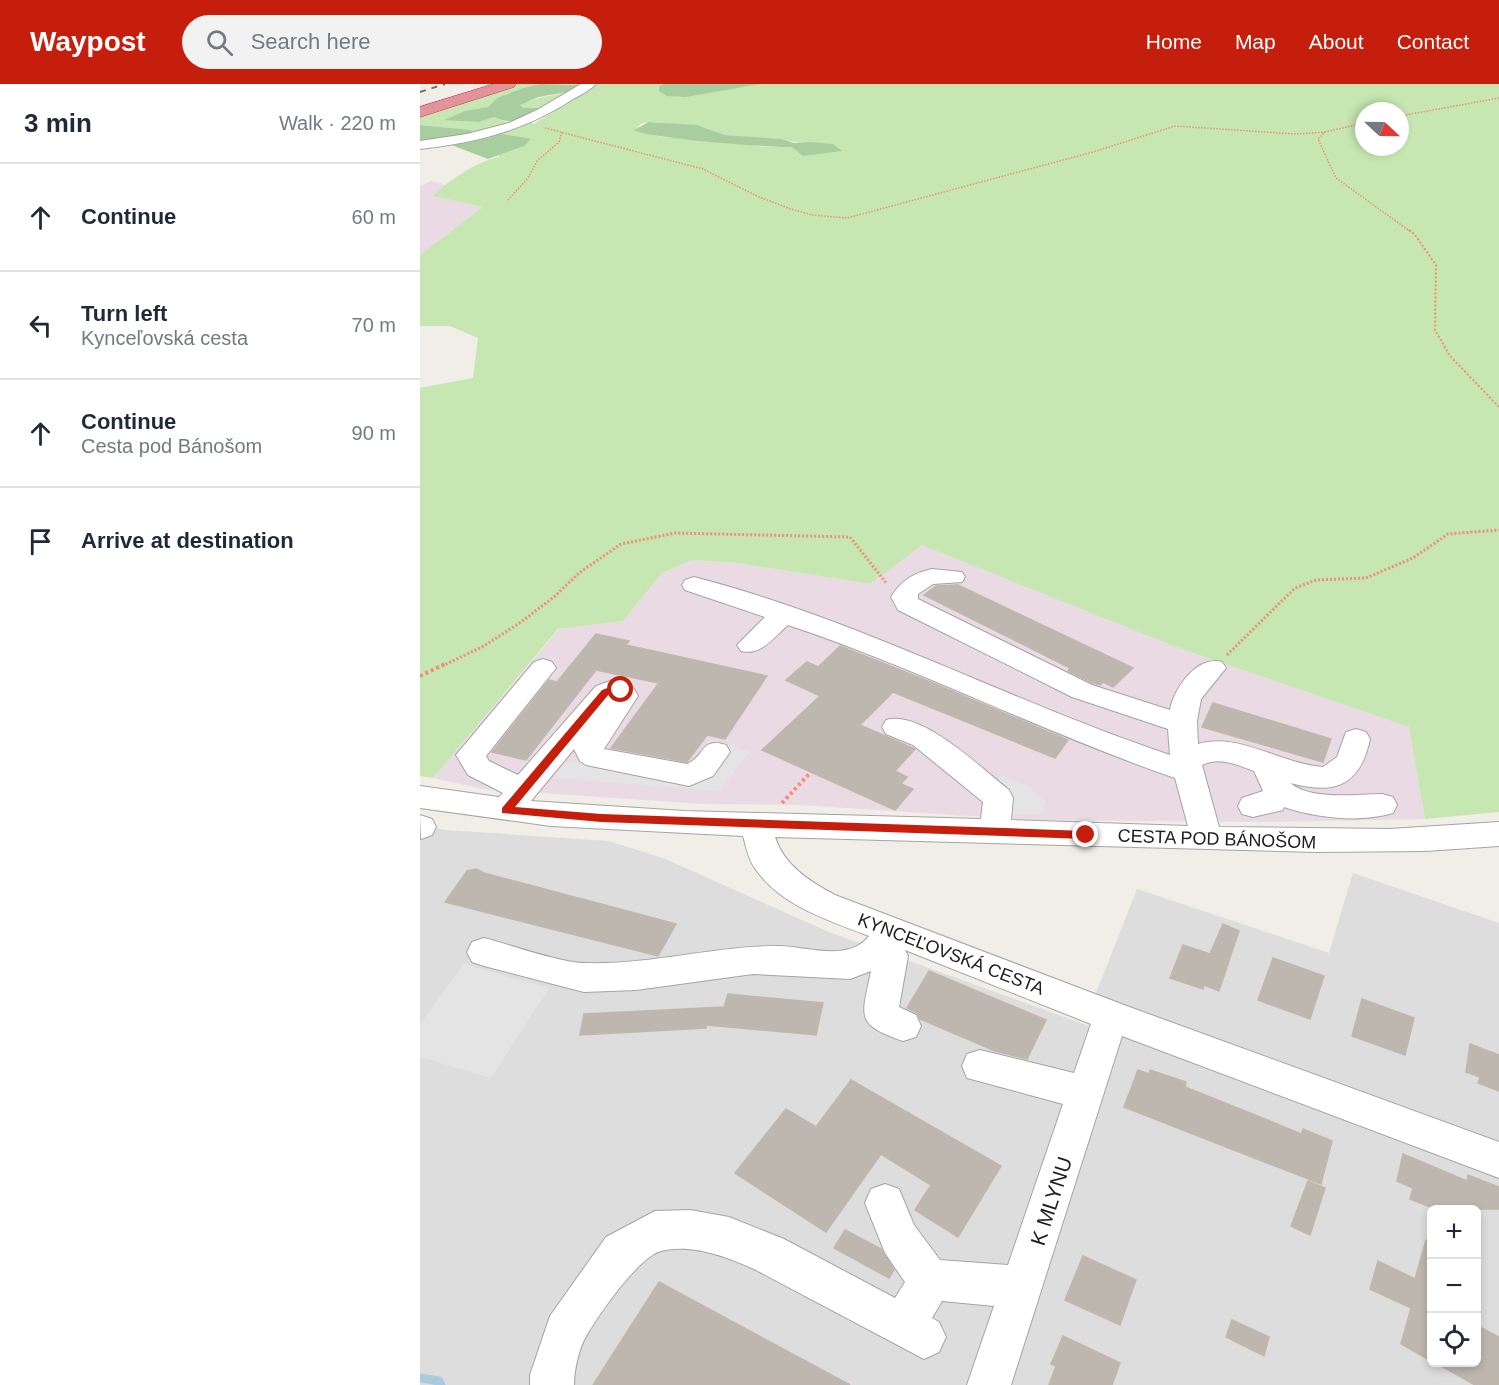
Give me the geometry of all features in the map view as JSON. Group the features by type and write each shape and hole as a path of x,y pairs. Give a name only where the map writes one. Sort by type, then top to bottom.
{"highway":[{"path":"420,106 490,84"},
{"path":"420,112 509,84"}],"street":[{"path":"420,146 456,140 511,126 542,114 590,84"},
{"path":"953,577 929,576 907,591 904,597 907,604 1082,691 1184,723"},
{"path":"694,585 785,613 883,648 1113,746 1186,766 1214,750 1231,752 1273,778 1297,800 1321,804 1382,805"},
{"path":"750,645 785,613"},
{"path":"1207,838 1198,799 1186,766 1184,723 1185,705 1195,685 1213,668"},
{"path":"514,800 478,768 471,755 543,669"},
{"path":"514,800 606,692 613,689 621,690 624,696 588,749 590,754 596,758 689,775 703,769 716,752"},
{"path":"897,727 923,738 998,798 995,832"},
{"path":"1273,778 1292,775 1319,778 1338,772 1350,762 1356,739"},
{"path":"1253,806 1272,802 1273,778"},
{"path":"420,797 514,800 601,818 755,824"},
{"name":"CESTA POD BÁNOŠOM","path":"755,824 1403,842 1499,834"},
{"name":"KYNCEĽOVSKÁ CESTA","path":"755,824 766,861 799,891 886,939 1111,1016 1499,1160"},
{"path":"484,952 584,978 647,974 753,960 791,960 823,965 850,965 875,954 886,939"},
{"path":"886,939 891,956 880,1014 903,1026"},
{"name":"K MLYNU","path":"989,1385 1111,1016"},
{"path":"980,1066 1085,1093"},
{"path":"885,1203 899,1239 930,1281"},
{"path":"552,1385 552,1375 565,1331 621,1252 656,1231 690,1230 729,1237 769,1254 914,1332 930,1281"},
{"path":"930,1281 954,1280 1022,1288"}],"path":[{"path":"1409,114 1499,98"},
{"path":"511,126 562,132 703,169 759,197 791,209 812,215 847,218 1093,152 1175,126 1279,134 1325,132 1355,125"},
{"path":"508,200 528,178 537,161 559,142 562,132"},
{"path":"1325,132 1318,138 1336,178 1415,235 1436,265 1435,330 1450,356 1499,407"},
{"path":"1213,668 1295,588 1316,580 1366,578 1413,558 1448,534 1499,530"},
{"path":"420,676 484,646 554,597 605,553 621,544 644,537 675,533 850,537 884,582 904,597"},
{"path":"785,800 811,772"}],"shaded area":[{"path":"431,181 446,185 434,196 483,207 420,255 420,186"},
{"path":"922,544 1176,647 1409,727 1425,819 1267,822 1031,820 801,805 704,804 482,789 433,778 559,629 623,621 662,573 693,560 738,563 870,584"},
{"path":"710,739 750,752 719,791 553,778 566,762 689,769"},
{"path":"1002,775 1029,787 1046,801 1041,814 1012,814 990,787"},
{"path":"420,826 446,830 608,841 663,858 829,932 1114,1035 1092,1003 1137,889 1329,953 1353,873 1499,923 1499,1385 420,1385"},
{"path":"464,964 549,988 491,1078 420,1057 420,1024"}],"green space":[{"path":"519,84 541,84 497,98 488,107 465,111 463,121 479,122 494,117 506,122 531,117 468,136 471,130 420,125 420,115"},
{"path":"541,84 578,85 573,91 538,97 520,105 523,108 541,108 524,119 507,121 494,117 479,122 444,120 465,111 488,107 497,98"},
{"path":"577,84 584,84 543,107 526,109 519,106 533,99 566,92"},
{"path":"594,84 663,84 659,86 677,97 760,84 1499,84 1499,812 1425,819 1409,727 1176,647 922,545 870,584 738,563 693,560 662,573 623,621 558,629 433,778 420,776 420,388 473,378 478,338 450,326 420,326 420,255 483,207 433,196 463,172 499,157 496,133 530,121 534,124","holes":["655,122 703,127 725,135 838,146 765,147 723,141 662,137 635,130 642,123"]},
{"path":"663,84 760,84 686,97 667,96 659,91 659,86"},
{"path":"649,122 697,125 725,135 781,139 794,143 833,144 842,151 803,156 792,147 684,139 634,130"},
{"path":"420,125 471,130 472,132 468,136 420,144"},
{"path":"496,133 531,139 524,146 488,159 449,144"}],"building":[{"path":"958,585 1133,668 1113,687 1103,682 1100,685 1093,683 1068,671 1070,668 924,595 936,586"},
{"path":"596,634 629,641 626,645 767,676 725,739 707,735 687,762 611,748 659,683 596,670 526,760 492,752 549,680 557,682"},
{"path":"840,646 1068,740 1055,758 893,692 860,725 915,749 895,771 907,777 901,784 913,789 895,810 762,750 820,696 786,680 807,662 818,667"},
{"path":"1213,703 1331,739 1323,762 1202,727"},
{"path":"476,869 676,924 658,956 445,902 467,871"},
{"path":"1223,924 1239,931 1219,991 1204,985 1203,989 1170,978 1183,945 1210,954"},
{"path":"1273,958 1324,976 1310,1019 1258,1000"},
{"path":"929,971 1046,1020 1027,1059 995,1051 920,1019 917,1013 907,1008"},
{"path":"728,994 823,1003 816,1035 706,1025 706,1028 580,1035 584,1014 724,1007"},
{"path":"1362,999 1414,1018 1405,1055 1352,1036"},
{"path":"1470,1044 1499,1055 1499,1091 1478,1083 1480,1077 1466,1072"},
{"path":"1138,1070 1149,1074 1150,1070 1186,1082 1185,1087 1301,1134 1303,1129 1332,1141 1321,1184 1124,1107"},
{"path":"851,1080 1001,1166 958,1237 915,1210 931,1185 881,1154 826,1232 735,1173 786,1109 816,1127"},
{"path":"1403,1154 1467,1181 1468,1175 1499,1187 1499,1209 1481,1209 1481,1205 1427,1206 1410,1199 1413,1188 1397,1181"},
{"path":"1308,1181 1325,1188 1310,1235 1291,1226"},
{"path":"845,1230 881,1249 894,1270 889,1278 834,1248"},
{"path":"1427,1240 1427,1359 1401,1344 1411,1308 1370,1289 1378,1261 1415,1279"},
{"path":"1083,1256 1136,1280 1120,1325 1065,1300"},
{"path":"659,1282 850,1385 593,1385"},
{"path":"1232,1320 1269,1337 1264,1356 1226,1337"},
{"path":"1481,1328 1499,1337 1499,1385 1475,1385 1443,1367 1481,1367"},
{"path":"1063,1336 1120,1363 1112,1385 1049,1385 1056,1366 1051,1364"}],"waterway":[{"path":"420,1378 439,1381 441,1385"}],"railway":[{"path":"420,92 445,84"}],"route":[{"path":"621,690 613,689 606,692 506,810 601,818 1086,835"}]}
